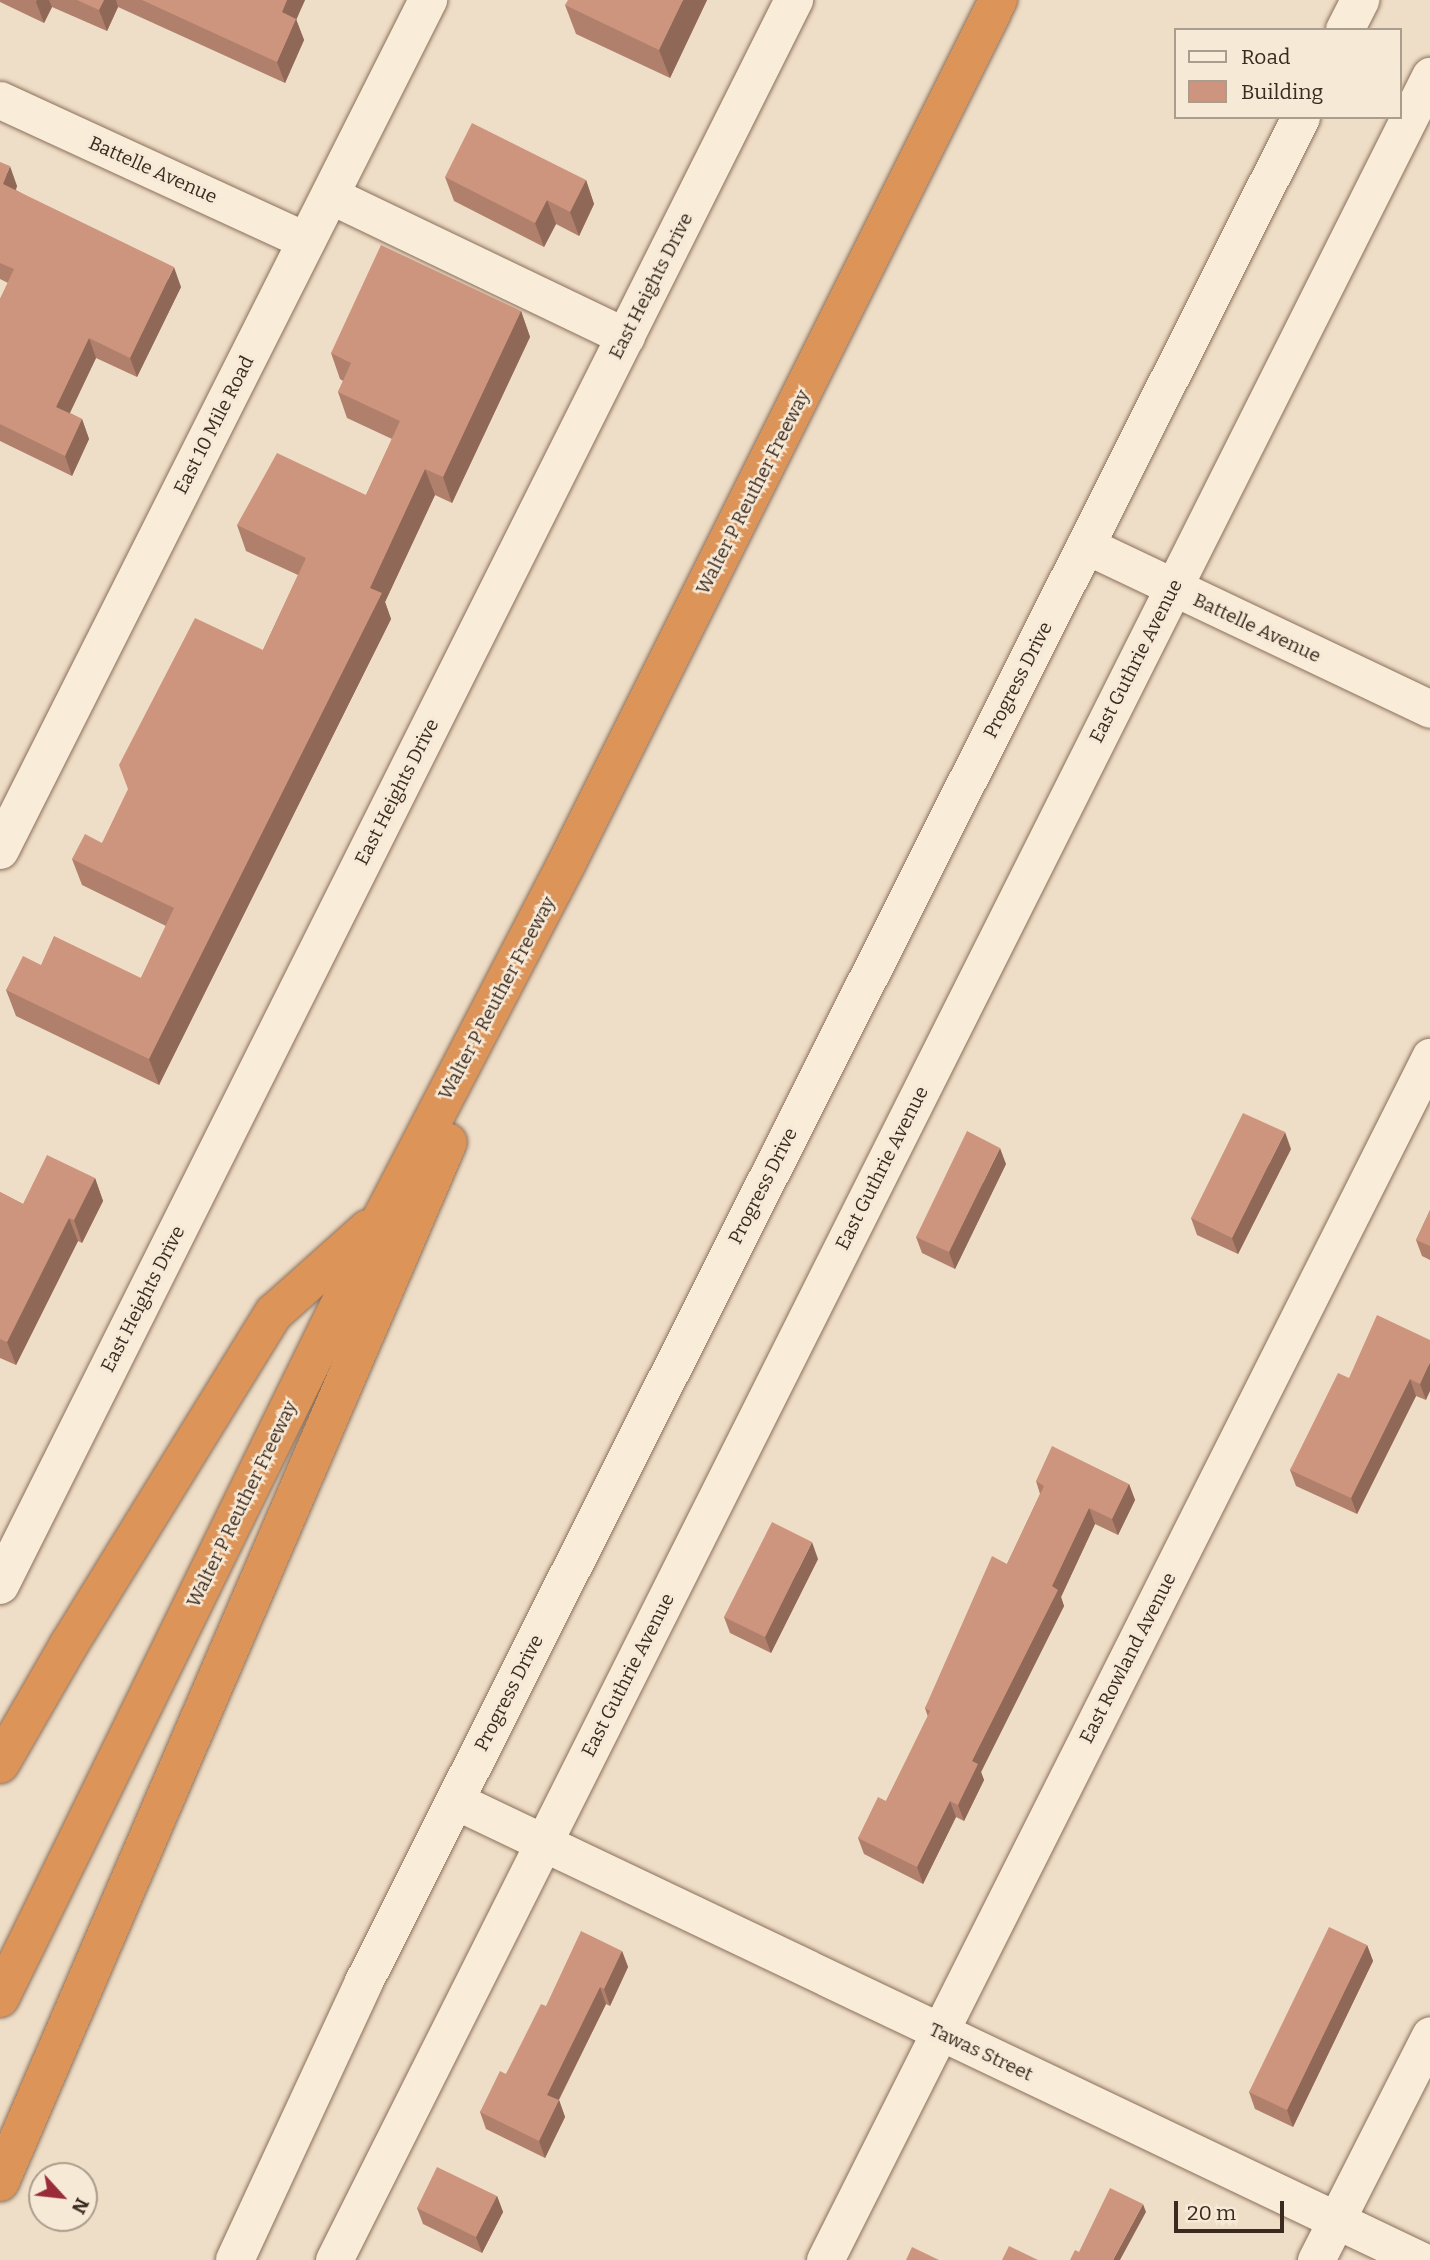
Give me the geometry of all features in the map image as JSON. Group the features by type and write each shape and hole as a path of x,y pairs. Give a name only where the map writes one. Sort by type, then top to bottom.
{"highway":[{"name":"Walter P Reuther Freeway","path":"0,1998 383,1216 567,863 998,0"},
{"path":"0,2182 567,863"},
{"path":"0,1764 68,1646 274,1313 383,1216"}],"main road":[{"name":"East 10 Mile Road","path":"0,850 428,0"},
{"name":"East Heights Drive","path":"0,1585 794,0"},
{"path":"1346,28 1360,0"},
{"name":"Progress Drive","path":"235,2260 364,1982 1300,119"}],"street":[{"name":"East Guthrie Avenue","path":"334,2260 1430,76"},
{"name":"Battelle Avenue","path":"0,100 306,241"},
{"path":"330,195 626,337"},
{"name":"Battelle Avenue","path":"1085,545 1172,589 1430,709"},
{"name":"East Rowland Avenue","path":"825,2260 1430,1056"},
{"name":"Tawas Street","path":"456,1801 1420,2260"},
{"path":"1316,2260 1430,2035"}],"building":[{"path":"77,0 104,0 99,10"},
{"path":"142,0 287,0 282,12 296,19 277,62"},
{"path":"568,0 683,0 659,50 565,5"},
{"path":"472,123 586,180 570,212 547,200 535,223 445,177"},
{"path":"0,162 10,166 3,184 174,267 130,358 89,338 56,407 82,419 65,456 0,424 0,299 14,269 0,263"},
{"path":"381,245 521,311 443,477 425,469 370,588 382,593 149,1059 6,990 23,956 41,965 54,936 141,978 174,908 72,859 85,834 102,843 128,789 119,765 195,618 263,650 306,558 237,525 277,453 366,495 400,421 338,392 351,363 331,353"},
{"path":"1243,1113 1285,1132 1232,1238 1191,1218"},
{"path":"967,1131 1000,1148 949,1252 916,1237"},
{"path":"47,1155 95,1178 74,1220 69,1218 7,1342 0,1339 0,1192 23,1204"},
{"path":"1430,1210 1430,1246 1416,1240"},
{"path":"1377,1315 1430,1340 1430,1362 1420,1384 1410,1379 1351,1498 1290,1470 1338,1373 1349,1378"},
{"path":"1052,1446 1129,1484 1112,1519 1089,1508 1052,1586 1058,1590 972,1761 978,1764 958,1805 950,1801 917,1867 858,1838 878,1797 886,1801 930,1711 925,1708 992,1556 1007,1564 1044,1486 1036,1481"},
{"path":"772,1522 812,1542 765,1637 724,1617"},
{"path":"1329,1927 1367,1945 1287,2110 1249,2092"},
{"path":"581,1931 622,1951 604,1989 600,1987 547,2095 559,2100 539,2141 480,2112 500,2071 506,2074 541,2004 546,2006"},
{"path":"437,2167 497,2196 476,2237 417,2208"},
{"path":"1110,2188 1143,2204 1113,2260 1070,2260 1075,2250 1079,2252"},
{"path":"1009,2246 1038,2260 1002,2260"},
{"path":"912,2247 939,2260 906,2260"}]}
